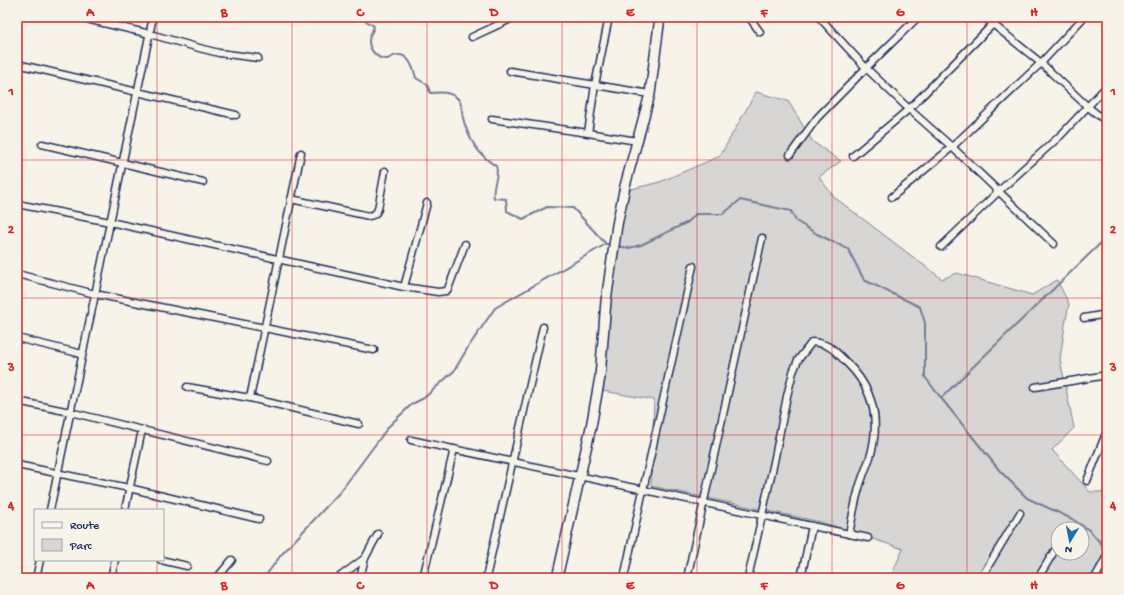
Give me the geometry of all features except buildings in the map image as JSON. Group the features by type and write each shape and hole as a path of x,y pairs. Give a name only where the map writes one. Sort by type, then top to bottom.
{"street":[{"path":"78,17 150,34 219,53 258,58"},
{"path":"50,509 153,17"},
{"path":"472,37 515,17"},
{"path":"588,133 609,17"},
{"path":"557,578 591,427 600,377 606,301 617,225 625,186 650,94 660,17"},
{"path":"749,17 760,32"},
{"path":"819,17 866,68 1054,244"},
{"path":"790,155 817,118 918,17"},
{"path":"984,17 1041,63 1088,107 1107,122"},
{"path":"853,156 909,109 1000,17"},
{"path":"892,197 952,147 1041,63 1084,17"},
{"path":"17,64 236,115"},
{"path":"510,71 650,94"},
{"path":"941,247 999,191 1061,135 1107,86"},
{"path":"492,119 588,133 637,142"},
{"path":"42,144 203,182"},
{"path":"250,398 301,153"},
{"path":"291,200 369,216 374,215 378,209 385,170"},
{"path":"404,287 427,203"},
{"path":"17,204 110,222 404,287 438,292 446,291 448,288 465,244"},
{"path":"687,578 762,238"},
{"path":"624,578 693,266"},
{"path":"17,274 95,294 374,350"},
{"path":"1084,318 1107,314"},
{"path":"486,578 543,327"},
{"path":"17,338 82,354"},
{"path":"748,578 793,372 798,360 812,342 823,343 834,350 854,370 868,392 874,411 874,440 867,467 858,491 849,534"},
{"path":"1035,387 1107,375"},
{"path":"187,387 250,398 359,424"},
{"path":"17,401 70,412 268,461"},
{"path":"125,509 142,430"},
{"path":"1087,481 1107,434"},
{"path":"411,440 868,538"},
{"path":"423,578 454,449"},
{"path":"17,465 130,488 259,519"},
{"path":"981,578 1020,513"},
{"path":"801,578 812,526"},
{"path":"360,578 365,558 378,534"},
{"path":"1095,578 1107,556"},
{"path":"338,578 365,558"},
{"path":"1038,578 1050,558"},
{"path":"217,578 232,560"},
{"path":"36,578 40,561"},
{"path":"111,578 115,561"},
{"path":"164,561 187,566"}],"green space":[{"path":"756,92 788,101 813,142 841,161 819,177 834,197 942,279 957,273 1032,295 1057,280 1069,304 1060,359 1074,428 1052,450 1090,492 1107,492 1107,578 890,578 903,549 821,522 651,486 654,400 603,391 612,277 627,190 660,182 720,156"}],"waterway":[{"path":"360,17 374,26 369,44 372,51 377,56 384,59 396,55 406,57 414,71 416,78 428,86 430,93 441,92 452,95 459,100 465,125 471,139 484,157 496,166 497,174 493,194 494,198 506,199 507,211 523,219 547,207 573,208 606,244 612,245"},
{"path":"616,246 629,248 641,245 688,222 696,214 723,214 740,200 791,211 796,221 817,234 848,249 864,280 920,307 925,323 925,377 941,398 1000,471 1027,498 1072,519 1089,530 1107,550"},
{"path":"941,398 1107,237"},
{"path":"264,578 281,555 340,492 389,426 412,404 424,398 454,371 495,308 606,244"}]}
